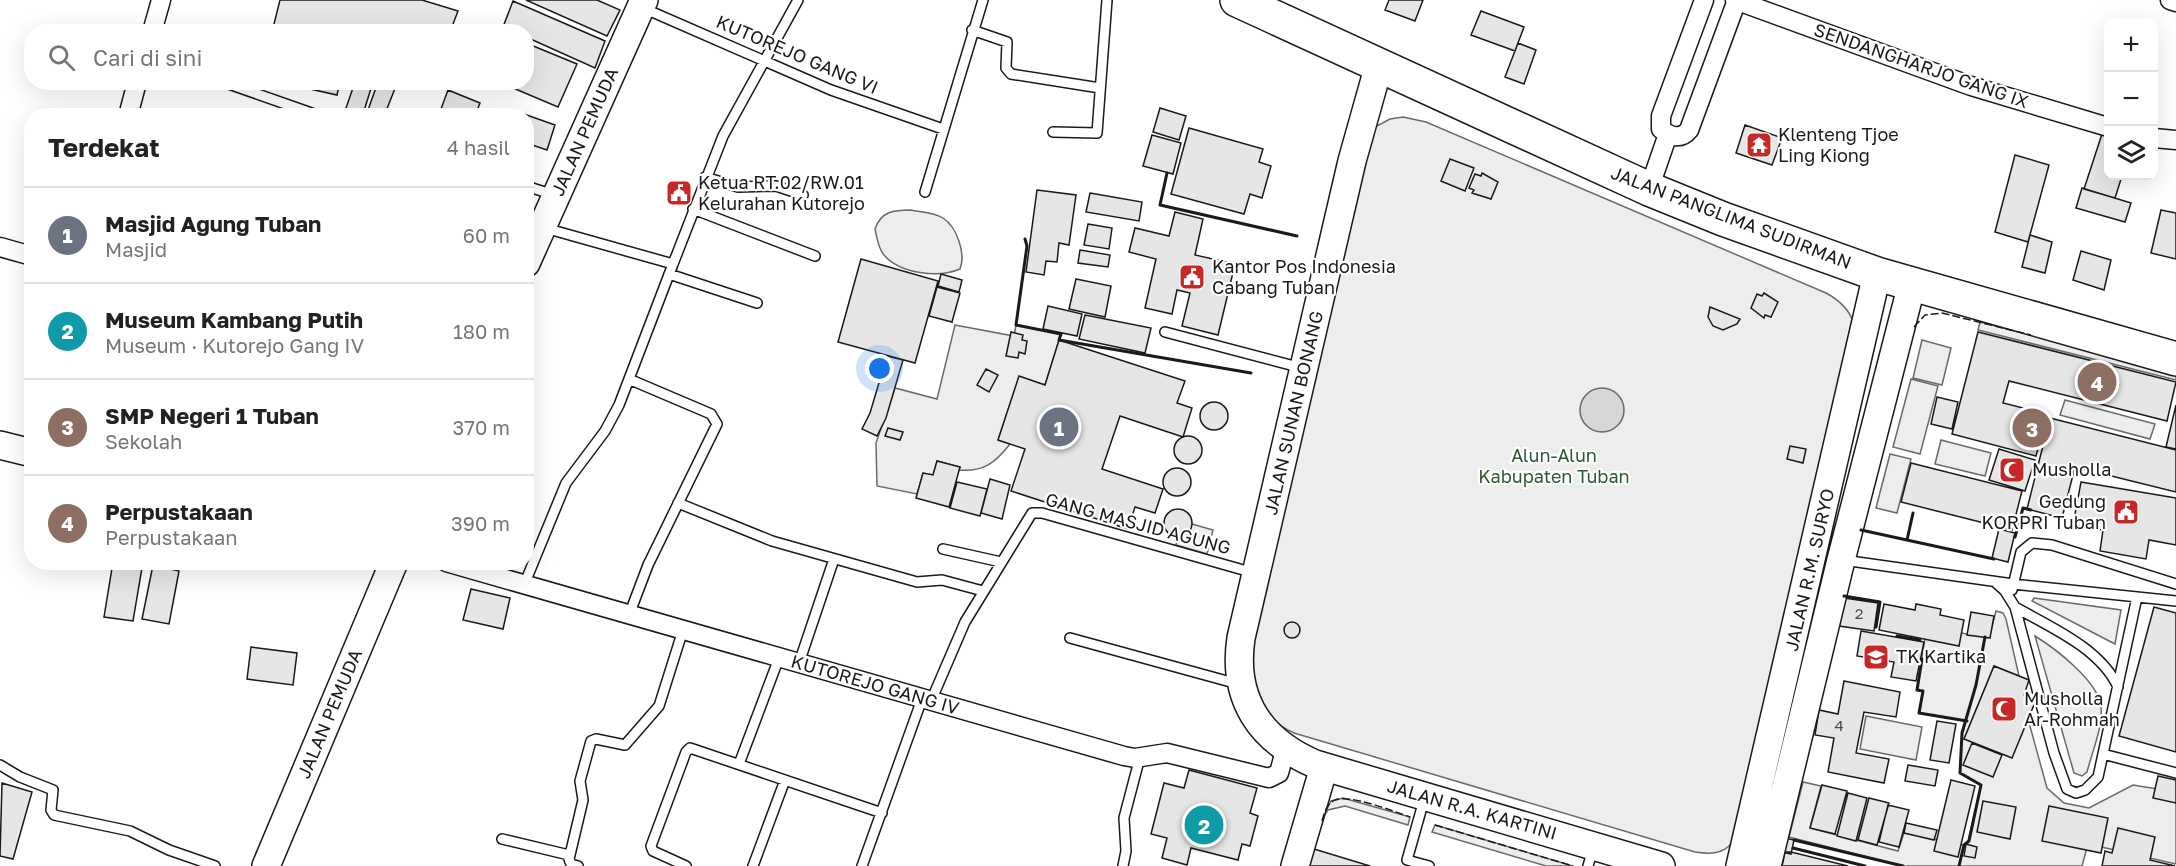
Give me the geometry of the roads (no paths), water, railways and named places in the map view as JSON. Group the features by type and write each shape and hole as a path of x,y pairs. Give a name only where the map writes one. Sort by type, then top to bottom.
{"highway":[{"name":"JALAN PANGLIMA SUDIRMAN","path":"1237,0 1650,189 1877,274 2176,359"}],"main road":[{"name":"JALAN PEMUDA","path":"534,247 642,3"},
{"name":"JALAN SUNAN BONANG","path":"1286,747 1256,717 1240,684 1239,654 1357,140 1378,65"},
{"name":"JALAN R.M. SURYO","path":"1740,866 1877,274"},
{"name":"JALAN R.M. SURYO","path":"1767,866 1841,560 1912,284"},
{"path":"1870,308 1904,318"},
{"path":"0,445 24,451"},
{"path":"1814,553 1841,560"},
{"name":"JALAN PEMUDA","path":"266,866 391,570"},
{"name":"JALAN R.A. KARTINI","path":"1286,747 1324,767 1425,797 1591,856 1661,866"},
{"path":"1295,866 1324,767"}],"street":[{"path":"154,24 161,0"},
{"path":"1704,0 1659,126 1668,134 1679,137 1689,130 1736,0"},
{"name":"SENDANGHARJO GANG IX","path":"1736,0 1971,86 2106,126"},
{"path":"2170,0 2176,2"},
{"path":"130,108 135,90"},
{"path":"1650,189 1668,134"},
{"path":"2158,138 2176,140"},
{"path":"0,247 24,254"},
{"name":"KUTOREJO GANG IV","path":"473,570 1124,756 1140,757 1167,753 1269,778 1279,772 1286,747"}],"lane":[{"path":"534,561 566,483 605,431 631,380 705,177 723,136 798,0"},
{"path":"925,192 972,30 983,0"},
{"path":"1053,132 1097,133 1107,0"},
{"name":"KUTOREJO GANG VI","path":"642,3 831,90 943,129"},
{"path":"972,30 1008,42 1006,68 1011,74 1100,88"},
{"path":"246,90 297,108"},
{"path":"705,177 738,187 776,186 802,195"},
{"path":"534,189 556,196"},
{"path":"693,209 814,256"},
{"path":"543,227 673,264"},
{"path":"669,274 757,303"},
{"path":"1165,332 1304,369"},
{"path":"629,615 648,565 715,428 716,418 631,380"},
{"path":"678,503 772,541 834,559 917,582 942,580 983,591"},
{"name":"GANG MASJID AGUNG","path":"1001,562 1028,517 1037,512 1256,574"},
{"path":"2137,597 2098,777 2081,792 2071,792 2067,789 2051,743 2013,603 2013,584 2021,552 2032,543 2052,545 2176,584"},
{"path":"862,866 926,700 959,634 1001,562 943,549"},
{"path":"800,663 834,559"},
{"path":"1841,560 1995,582 2176,601"},
{"path":"524,585 530,570"},
{"path":"1995,582 2013,603 2080,646 2109,672 2118,688"},
{"path":"578,866 569,862 569,855 583,800 580,782 591,741 596,739 625,745 657,709 683,630"},
{"path":"1070,638 1240,684"},
{"path":"739,764 779,658"},
{"path":"686,866 653,851 651,846 686,752 696,749 882,813"},
{"path":"2103,754 2176,773"},
{"path":"1123,866 1126,851 1124,818 1140,757"},
{"path":"0,765 20,777 52,790 51,810 54,815 130,831 169,850 215,866"},
{"path":"753,866 785,780"},
{"path":"1425,797 1407,863 1429,866"},
{"path":"502,839 569,855"}],"place":[{"name":"Klenteng Tjoe Ling Kiong","path":"1759,145"},
{"name":"Ketua RT.02/RW.01 Kelurahan Kutorejo","path":"679,193"},
{"name":"Kantor Pos Indonesia Cabang Tuban","path":"1192,277"},
{"name":"Perpustakaan","path":"2097,382"},
{"name":"Masjid Agung Tuban","path":"1059,427"},
{"name":"SMP Negeri 1 Tuban","path":"2032,428"},
{"name":"Musholla","path":"2012,470"},
{"name":"Gedung KORPRI Tuban","path":"2126,512"},
{"name":"TK Kartika","path":"1876,657"},
{"name":"Musholla Ar-Rohmah","path":"2004,709"},
{"name":"Museum Kambang Putih","path":"1204,825"}],"park label":[{"name":"Alun-Alun Kabupaten Tuban","path":"1554,466"}]}
